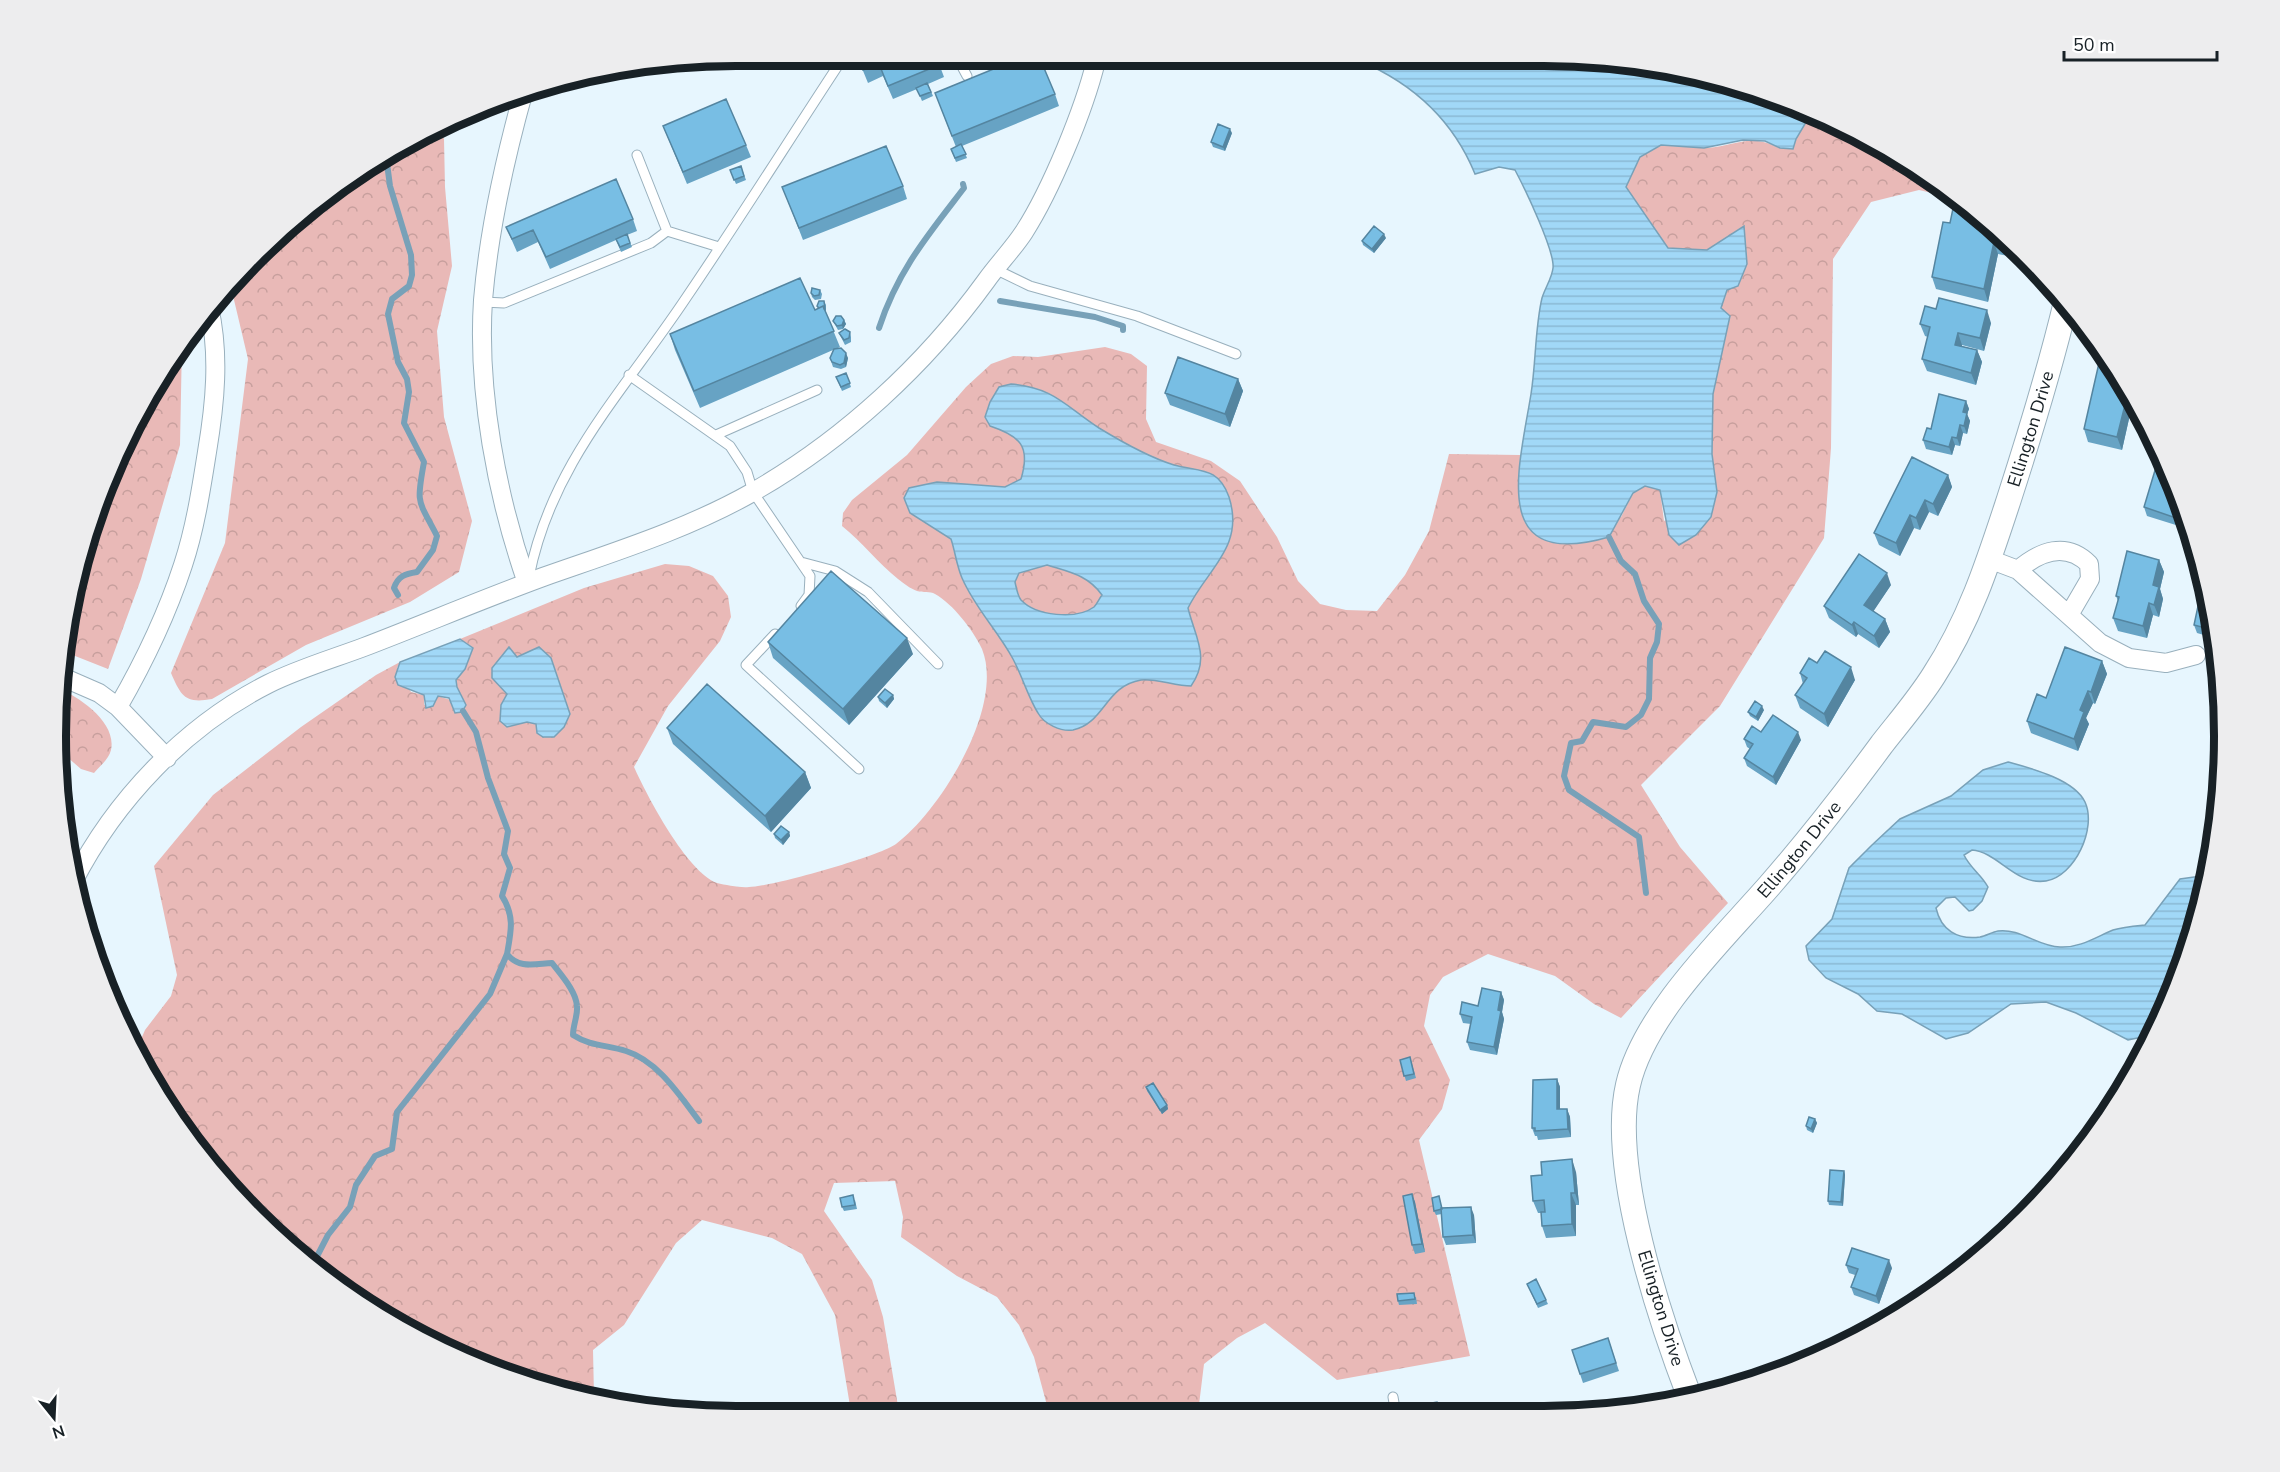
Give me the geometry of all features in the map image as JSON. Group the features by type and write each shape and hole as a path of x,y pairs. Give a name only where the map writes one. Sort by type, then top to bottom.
{"street":[{"path":"80,869 110,820 167,758 214,718 268,684 683,525 753,492 844,428 898,382 948,329 1024,232 1047,189 1087,95 1095,66"},
{"path":"521,102 492,224 483,302 486,405 503,506 527,583"},
{"name":"Ellington Drive","path":"1687,1390 1661,1315 1641,1245 1627,1168 1623,1120 1627,1086 1636,1058 1667,1007 1693,973 1844,798 1917,701 1962,628 1989,559 2034,420 2063,312"},
{"path":"118,707 137,673 175,586 193,529 215,390 216,344 211,319"},
{"path":"2018,570 2039,554 2051,551 2070,550 2081,556 2089,564 2090,579 2069,615"},
{"path":"1989,559 2018,570 2100,643 2129,658 2166,663 2196,656"},
{"path":"68,680 99,693 118,707 167,758"}],"lane":[{"path":"527,583 540,529 570,465 629,375 685,300 838,66"},
{"path":"962,66 967,76"},
{"path":"637,155 667,231"},
{"path":"667,231 719,247"},
{"path":"483,302 504,303 651,243 667,231"},
{"path":"995,269 1030,286 1137,316 1236,354"},
{"path":"629,375 730,446 753,492 810,576 809,595 791,617"},
{"path":"716,435 817,390"},
{"path":"801,562 835,571 868,592 938,664"},
{"path":"784,625 746,665 859,770"},
{"path":"1393,1396 1395,1406"}],"green space":[{"path":"1807,120 1879,156 1938,195 1919,190 1871,202 1833,259 1831,448 1824,538 1720,706 1641,785 1680,847 1728,903 1621,1018 1594,1004 1555,976 1488,954 1443,977 1430,995 1424,1026 1450,1080 1442,1109 1419,1140 1470,1356 1337,1380 1265,1323 1237,1338 1204,1364 1199,1406 1047,1406 1034,1357 1019,1325 997,1297 957,1276 901,1237 903,1217 895,1181 834,1183 824,1211 872,1280 883,1317 898,1406 850,1406 835,1315 802,1254 772,1238 702,1220 676,1243 624,1325 593,1350 594,1390 521,1370 440,1337 401,1316 328,1268 262,1210 232,1178 204,1144 156,1071 140,1041 145,1030 171,996 177,975 154,866 213,795 301,727 376,675 400,662 397,668 411,692 424,695 424,705 438,696 466,705 457,687 456,679 465,669 473,648 460,639 584,588 665,564 689,566 713,576 728,596 731,617 720,641 668,706 634,767 669,832 705,876 717,883 733,886 761,886 848,863 896,844 932,807 965,755 977,727 985,699 987,672 982,649 968,626 949,604 935,594 917,591 902,582 842,526 843,513 852,500 907,455 966,387 991,364 1013,356 1038,357 1105,347 1131,354 1147,366 1146,419 1156,442 1211,461 1240,481 1277,537 1298,581 1320,604 1346,610 1377,611 1405,575 1429,531 1449,454 1520,455 1519,505 1621,517 1633,493 1645,485 1660,490 1664,521 1717,492 1712,454 1713,394 1729,316 1721,308 1743,227 1707,251 1668,248 1626,187 1640,157 1655,147 1672,145 1707,148 1759,141 1780,148 1796,139"},
{"path":"442,134 452,266 437,331 444,417 472,521 459,572 410,602 306,645 212,699 196,700 181,693 171,673 225,543 248,359 232,293 294,232 328,204 401,156"},
{"path":"182,360 180,445 141,579 108,669 71,655 79,605 89,563 117,480 135,440"},
{"path":"67,693 95,712 108,730 111,740 110,753 94,773 81,769 66,756"}],"water":[{"path":"1371,66 1588,67 1631,72 1717,89 1807,120 1793,149 1780,148 1765,141 1743,140 1704,148 1661,145 1640,157 1626,187 1668,248 1707,250 1744,226 1747,264 1738,286 1727,290 1721,308 1730,316 1713,394 1712,454 1717,492 1711,517 1696,535 1679,545 1669,535 1660,490 1645,486 1633,493 1609,537 1570,544 1544,540 1528,527 1520,506 1521,452 1533,382 1540,309 1553,268 1549,248 1532,204 1515,170 1499,167 1475,174 1455,137 1430,106"},
{"path":"1011,384 1039,389 1059,399 1099,428 1135,449 1174,465 1207,472 1225,487 1233,515 1228,544 1222,557 1188,608 1201,657 1197,676 1191,686 1147,680 1129,684 1120,689 1092,720 1073,730 1063,730 1053,726 1044,721 1038,713 1013,659 967,589 960,574 951,539 910,513 904,498 909,488 937,482 1005,487 1021,479 1025,458 1020,444 1016,438 990,426 985,417 990,402 999,387","holes":["1047,565 1078,575 1097,588 1102,595 1094,607 1077,614 1056,614 1036,610 1021,600 1015,582 1019,573"]},
{"path":"460,639 473,648 465,669 456,680 466,705 462,712 455,713 449,698 438,696 433,706 426,708 424,695 398,685 395,677 400,662"},
{"path":"509,647 517,657 539,647 551,658 570,714 564,727 554,737 543,737 537,733 536,724 527,722 507,727 500,721 501,705 507,694 492,678 492,668"},
{"path":"2008,762 2062,781 2079,794 2085,802 2088,825 2086,837 2074,861 2066,870 2046,881 2025,879 1981,852 1972,850 1964,855 1988,887 1982,901 1973,910 1969,911 1955,897 1946,898 1936,908 1946,928 1957,935 1972,938 2006,931 2052,946 2074,946 2113,930 2145,925 2180,879 2199,876 2178,951 2163,992 2142,1037 2128,1040 2076,1013 2046,1002 2011,1004 1968,1033 1946,1039 1902,1014 1877,1011 1858,994 1826,978 1809,960 1806,946 1832,919 1849,868 1900,819 1951,796 1983,770"}],"building":[{"path":"861,66 874,66 863,70"},
{"path":"880,66 937,66 888,86"},
{"path":"1001,66 1043,66 1055,94 952,136 935,93"},
{"path":"927,83 931,92 920,96 916,88"},
{"path":"726,99 746,145 683,172 663,126"},
{"path":"1218,124 1230,129 1223,147 1211,142"},
{"path":"961,144 966,154 955,158 951,149"},
{"path":"886,146 903,186 799,228 782,187"},
{"path":"741,166 744,176 734,180 730,170"},
{"path":"616,179 633,219 546,257 533,230 512,239 506,227"},
{"path":"1954,205 1997,243 1994,242 1984,289 1932,277 1943,222 1950,223"},
{"path":"1374,226 1384,234 1372,249 1362,241"},
{"path":"627,234 630,243 620,247 616,239"},
{"path":"800,278 815,310 823,306 834,331 694,391 670,334"},
{"path":"812,288 820,290 819,295 814,296 811,293"},
{"path":"1939,298 1987,310 1980,338 1958,333 1955,345 1977,350 1971,373 1922,359 1930,327 1920,324 1925,306 1936,309"},
{"path":"819,301 824,301 825,309 823,306 819,308 817,306"},
{"path":"836,316 841,316 844,320 842,325 837,326 833,321"},
{"path":"845,329 850,332 849,338 844,340 839,333"},
{"path":"841,348 846,353 844,363 840,365 832,362 830,358 834,349"},
{"path":"1178,357 1238,379 1225,414 1165,393"},
{"path":"2101,363 2125,404 2117,437 2084,429"},
{"path":"846,373 850,383 841,387 836,377"},
{"path":"1939,394 1966,401 1963,412 1967,413 1964,426 1960,425 1957,438 1952,437 1949,447 1923,440 1927,428 1931,429"},
{"path":"1912,457 1948,475 1933,504 1925,500 1916,518 1910,515 1896,543 1874,533"},
{"path":"2156,467 2176,518 2144,507"},
{"path":"2127,551 2159,560 2153,585 2159,587 2154,605 2149,603 2143,626 2113,618"},
{"path":"1859,554 1887,573 1864,605 1885,619 1874,636 1854,622 1852,625 1824,606"},
{"path":"831,571 907,638 843,709 768,642"},
{"path":"2200,599 2205,628 2194,625"},
{"path":"2065,647 2102,661 2091,692 2088,691 2080,710 2084,712 2074,739 2027,721 2037,694 2046,698"},
{"path":"1825,651 1851,667 1824,714 1795,695 1807,678 1800,673 1809,658 1817,663"},
{"path":"707,684 805,772 765,816 667,728"},
{"path":"885,689 893,695 885,703 878,697"},
{"path":"1755,701 1762,706 1756,717 1748,712"},
{"path":"1773,715 1798,732 1773,777 1744,758 1753,744 1744,739 1752,726 1761,732"},
{"path":"781,826 789,832 781,840 774,834"},
{"path":"1482,988 1501,992 1498,1010 1501,1011 1494,1047 1467,1042 1472,1017 1460,1014 1462,1002 1478,1006"},
{"path":"1410,1057 1414,1074 1404,1076 1400,1060"},
{"path":"1557,1079 1557,1109 1567,1109 1568,1129 1535,1131 1535,1128 1532,1128 1533,1080"},
{"path":"1153,1083 1167,1105 1160,1110 1146,1087"},
{"path":"1809,1117 1815,1119 1811,1129 1806,1126"},
{"path":"1572,1159 1575,1193 1571,1193 1572,1224 1542,1226 1541,1212 1545,1212 1544,1200 1533,1201 1531,1176 1542,1175 1541,1162"},
{"path":"1830,1170 1844,1171 1841,1202 1828,1201"},
{"path":"1412,1194 1422,1244 1412,1245 1403,1196"},
{"path":"853,1195 855,1205 842,1207 840,1198"},
{"path":"1439,1196 1442,1209 1434,1211 1432,1198"},
{"path":"1471,1207 1473,1235 1443,1237 1441,1208"},
{"path":"1852,1248 1889,1260 1876,1296 1851,1287 1858,1269 1846,1265"},
{"path":"1536,1279 1546,1300 1537,1304 1527,1284"},
{"path":"1414,1293 1415,1299 1398,1301 1397,1294"},
{"path":"1608,1338 1616,1363 1580,1374 1572,1350"},
{"path":"1437,1402 1438,1406 1425,1406 1425,1404"}],"waterway":[{"path":"387,165 390,186 411,255 412,275 409,286 392,299 388,314 398,362 407,379 409,392 404,423 424,462 420,501 437,536 433,550 417,572 406,575 398,581 394,588 398,595"},
{"path":"879,328 895,288 926,238 964,188 963,184"},
{"path":"1000,301 1095,317 1123,326 1123,330"},
{"path":"1609,537 1621,561 1635,574 1644,601 1659,624 1657,642 1650,658 1649,699 1641,715 1626,727 1593,722 1582,741 1571,743 1564,776 1569,790 1639,837 1646,893"},
{"path":"463,711 476,732 488,778 508,831 504,854 510,868 502,896 510,917 511,931 507,954 522,964 552,963 568,983 576,1000 573,1035 579,1039 638,1056 667,1080 699,1121"},
{"path":"316,1258 328,1235 350,1207 356,1185 375,1156 392,1149 397,1112 490,994 507,954"}]}
